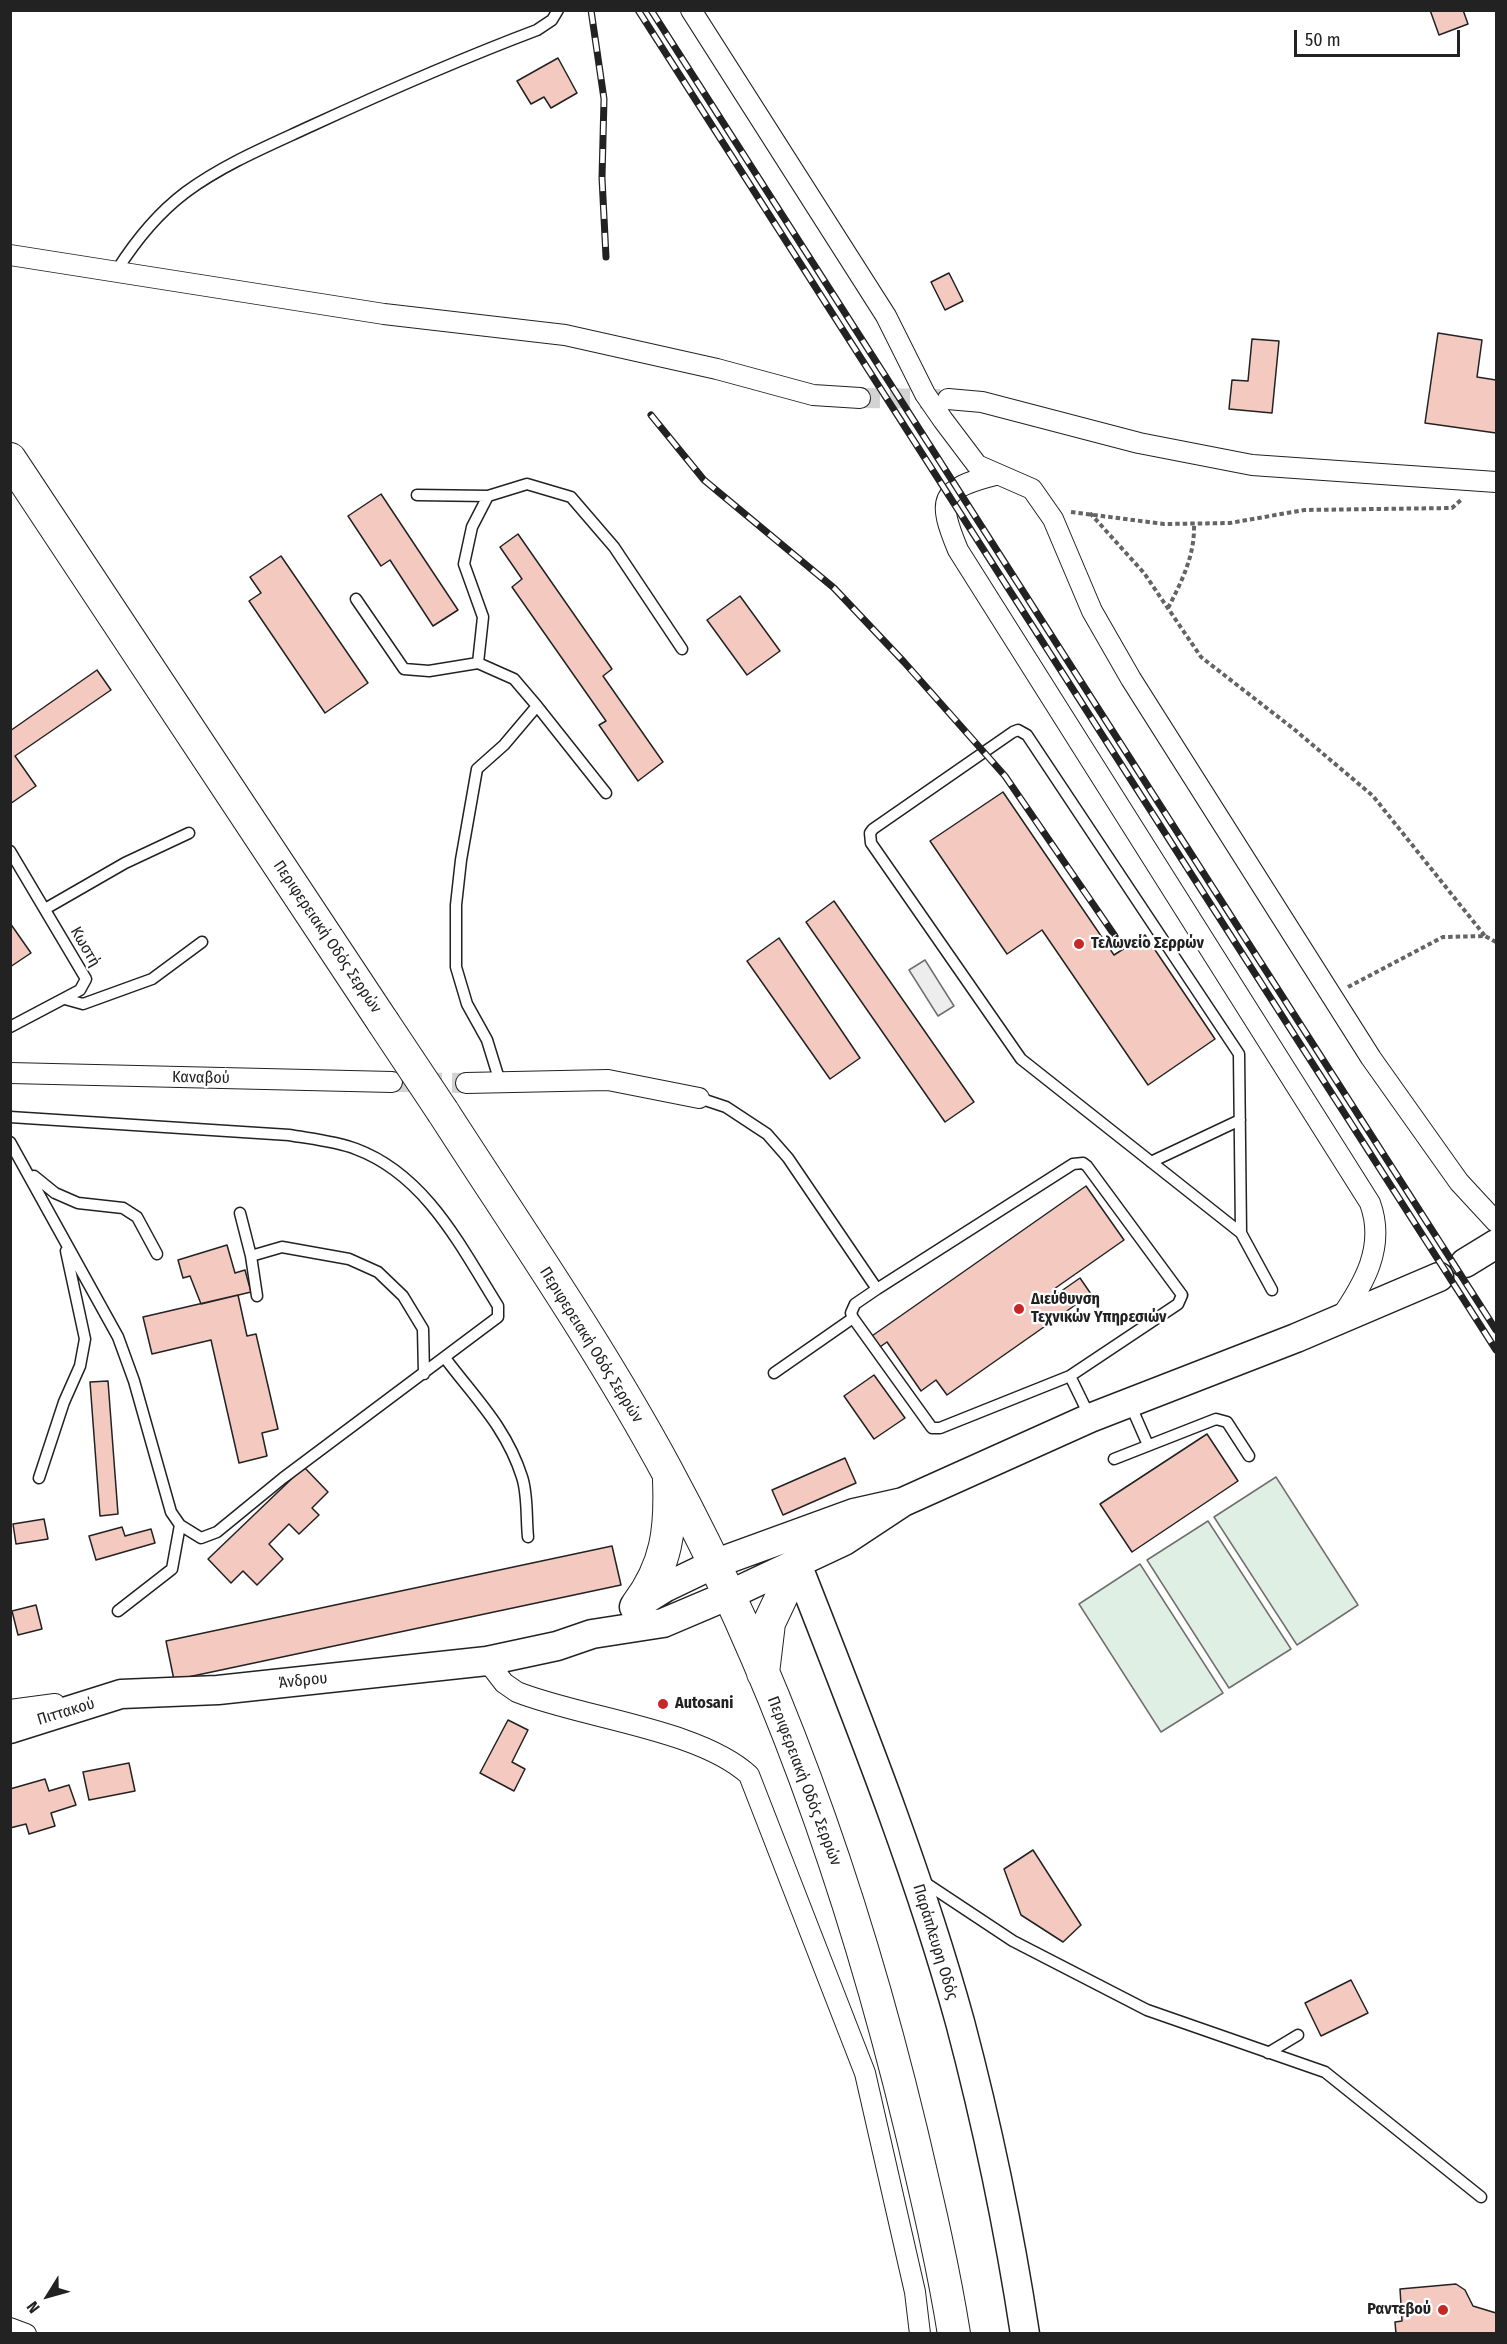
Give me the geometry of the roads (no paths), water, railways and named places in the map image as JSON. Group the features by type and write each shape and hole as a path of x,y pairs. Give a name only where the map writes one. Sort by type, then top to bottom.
{"main road":[{"name":"Περιφερειακή Οδός Σερρών","path":"10,459 443,1112 622,1392 668,1473 714,1564 763,1674 823,1824 857,1926 908,2116 946,2286 954,2334"},
{"path":"637,1605 653,1584 663,1560 670,1505 668,1473"},
{"path":"763,1674 769,1623 797,1564"}],"street":[{"path":"691,10 886,316 925,394 977,465 995,475 1032,489 1047,510 1065,542 1092,610 1131,679 1371,1058 1459,1182 1497,1222"},
{"path":"10,255 117,270 384,314 565,335 717,369 813,395 860,398"},
{"path":"948,399 982,402 1139,443 1252,465 1490,482"},
{"path":"995,475 974,480 958,489 946,501 945,518 958,550 1370,1203 1377,1222 1372,1259 1352,1302 1339,1320"},
{"name":"Καναβού","path":"10,1073 392,1082"},
{"path":"466,1083 608,1080 699,1098"},
{"path":"1466,1263 1497,1244"},
{"path":"592,1635 663,1623 797,1564 861,1531 903,1502 1090,1418 1339,1320 1438,1277"},
{"path":"592,1635 666,1587 714,1564 854,1513 903,1502"},
{"name":"Παράπλευρη Οδός","path":"797,1564 854,1710 914,1875 960,2022 1011,2243 1025,2334"},
{"name":"Άνδρου","path":"10,1710 121,1694 218,1690 487,1660 557,1646 592,1635"},
{"path":"487,1660 504,1683 517,1692 689,1743 728,1760 749,1775 865,2073 915,2292 920,2334"},
{"name":"Πιττακού","path":"10,1729 121,1694"},
{"path":"10,2328 26,2334"}],"lane":[{"path":"117,270 146,230 164,210 206,179 256,151 397,86 537,30 552,20 558,10"},
{"path":"417,495 488,496 527,484 571,497 614,547 682,649"},
{"path":"478,663 483,617 464,564 472,527 488,496"},
{"path":"356,599 404,669 429,671 478,663 514,679 606,793"},
{"path":"500,1082 487,1040 467,1004 456,967 456,904 461,860 477,769 504,745 537,706"},
{"path":"1241,1233 1239,1053 1027,735 1018,730 1013,732 873,829 869,838 1021,1059 1241,1233 1272,1290"},
{"path":"45,909 125,863 189,834"},
{"name":"Κωστή","path":"10,851 86,979 81,990 10,1027"},
{"path":"65,999 83,1004 152,979 202,942"},
{"path":"699,1098 726,1107 766,1134 788,1158 877,1289"},
{"path":"10,1117 289,1135 338,1144 379,1160 405,1179 435,1208 498,1306 498,1317 284,1478 217,1532 201,1538 180,1525 171,1512 134,1381 118,1337 29,1172 10,1142"},
{"path":"1151,1162 1240,1120"},
{"path":"1083,1163 1182,1295 1178,1304 1070,1376 936,1429 928,1425 853,1317 851,1313 855,1304 877,1289 1073,1164 1083,1163"},
{"path":"29,1172 56,1193 78,1203 123,1208 137,1217 157,1254"},
{"path":"240,1213 251,1256 257,1296"},
{"path":"39,1478 64,1402 80,1366 85,1339 64,1239"},
{"path":"251,1256 282,1247 349,1259 378,1272 403,1296 423,1329 424,1374"},
{"path":"774,1373 853,1317"},
{"path":"445,1358 484,1404 500,1429 523,1479 528,1537"},
{"path":"1070,1376 1090,1418"},
{"path":"1130,1403 1148,1445"},
{"path":"1114,1459 1216,1419 1227,1422 1249,1455"},
{"path":"118,1611 172,1569 180,1525"},
{"path":"914,1875 1012,1941 1146,2010 1325,2072 1481,2197"},
{"path":"1268,2053 1298,2035"}],"tunnel":[{"path":"860,398 941,399"},
{"path":"392,1082 466,1083"}],"railway":[{"path":"591,10 604,99 602,178 606,257"},
{"path":"638,10 1496,1350"},
{"path":"651,10 1496,1330"},
{"path":"651,415 704,480 834,588 904,662 1005,776 1115,936"}],"place":[{"name":"Τελωνείο Σερρών","path":"1079,944"},
{"name":"Διεύθυνση Τεχνικών Υπηρεσιών","path":"1019,1309"},
{"name":"Autosani","path":"663,1704"},
{"name":"Ραντεβού","path":"1443,2310"}]}
